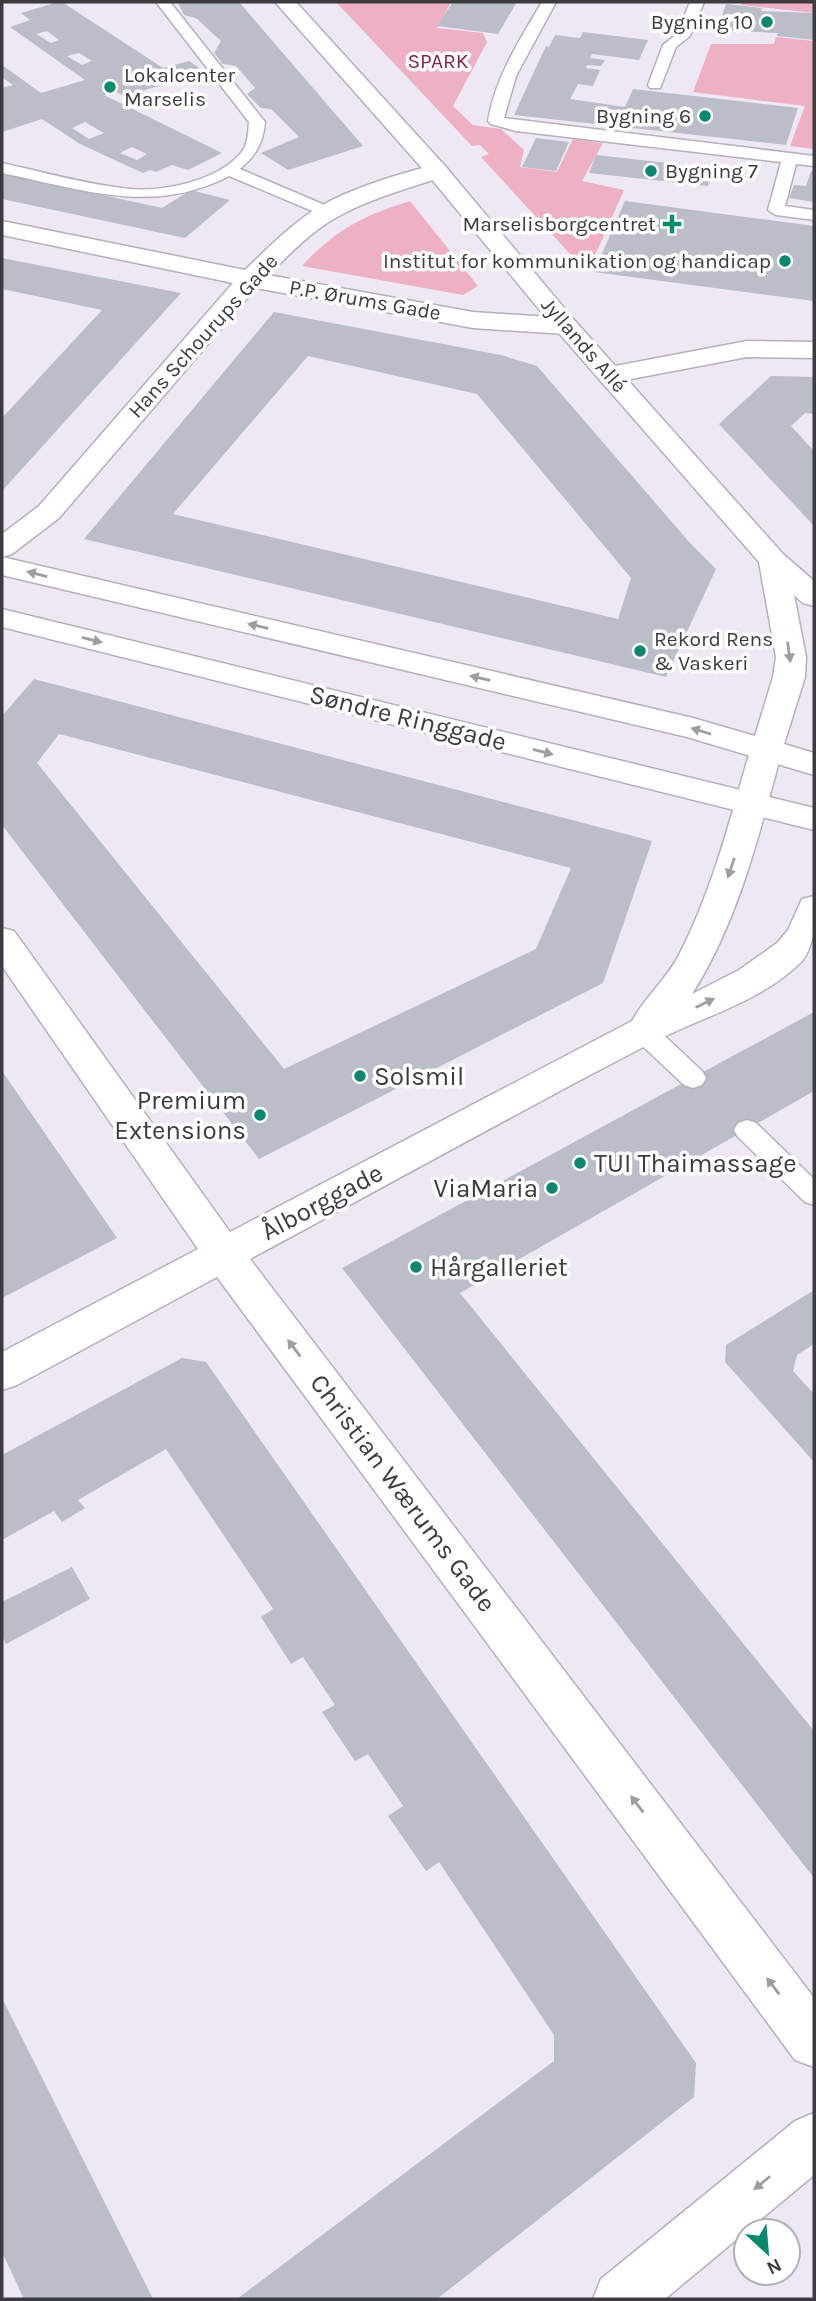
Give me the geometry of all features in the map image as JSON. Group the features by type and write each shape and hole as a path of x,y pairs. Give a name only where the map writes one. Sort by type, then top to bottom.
{"street":[{"name":"Jyllands Allé","path":"285,2 437,171 566,326 773,560 814,597"},
{"name":"Hans Schourups Gade","path":"2,548 49,512 250,279 289,241 328,212 366,195 437,171"},
{"name":"P.P. Ørums Gade","path":"2,228 250,279 473,320 566,326"},
{"path":"610,375 747,349 814,350"},
{"path":"773,560 814,639"},
{"path":"766,751 789,677 791,657 773,560"},
{"name":"Søndre Ringgade","path":"2,566 693,728 814,764"},
{"name":"Søndre Ringgade","path":"2,618 814,819"},
{"name":"Ålborggade","path":"643,1031 680,985 702,943 722,895 766,751"},
{"name":"Ålborggade","path":"2,1372 643,1031 707,1003 775,964 801,939 814,908"},
{"name":"Christian Wærums Gade","path":"2,940 224,1255 814,2040"},
{"path":"621,2299 814,2140"}],"lane":[{"path":"2,168 131,194 159,193 230,171 243,163 259,136 257,122 163,2"},
{"path":"549,2 524,44 496,109 496,121 516,126 814,161"},
{"path":"655,85 670,45 683,36 697,2"},
{"path":"790,158 776,210 814,215"},
{"path":"230,171 328,212"},
{"path":"643,1031 693,1078"},
{"path":"747,1130 814,1195"}],"green space":[{"name":"SPARK","path":"336,2 451,2 437,28 483,33 487,42 453,106 473,125 501,129 524,150 520,167 557,172 573,139 603,143 582,181 624,190 590,267 582,267 481,157 489,154 480,145 472,146"},
{"path":"742,2 814,2 814,13 741,5"},
{"path":"776,37 814,41 814,149 790,146 805,106 693,92 711,44 774,44"},
{"path":"410,201 478,286 463,295 302,266 327,242 351,225"}],"building":[{"name":"Lokalcenter Marselis","path":"62,2 163,68 189,61 205,72 125,96 116,92 104,95 222,153 188,170 172,165 156,172 150,170 143,173 80,144 42,119 2,132 2,88 13,85 2,77 2,65 41,93 85,80 10,27 30,20 21,13","holes":["47,31 59,40 51,43 36,34","79,53 92,61 82,65 67,56","85,122 104,133 89,139 72,128","132,147 147,154 137,160 120,153"]},
{"path":"239,2 363,146 288,170 261,153 299,137 271,109 261,108 247,94 255,88 236,66 223,64 214,53 221,41 196,18 184,15 178,3"},
{"path":"453,2 517,2 498,34 437,26"},
{"name":"Bygning 10","path":"726,4 762,8 761,11 814,13 814,40 777,36 778,33 717,30"},
{"path":"583,32 648,40 639,60 592,54 590,58 605,60 601,66 587,65 586,68 600,70 593,86 578,84 570,99 625,107 633,89 798,108 786,145 514,115 546,46 549,47 555,35 580,38"},
{"path":"536,138 569,142 556,171 522,167"},
{"name":"Bygning 7","path":"596,155 713,168 708,186 589,173"},
{"path":"811,171 814,171 814,202 789,198 794,185 806,186"},
{"path":"2,173 162,208 191,190 230,200 185,238 2,199"},
{"path":"625,201 814,226 814,301 594,272"},
{"path":"2,258 181,293 2,491 2,418 102,310 2,289"},
{"path":"274,312 501,355 537,366 690,543 716,569 666,677 84,539","holes":["308,356 477,394 631,578 618,619 173,514"]},
{"path":"771,376 814,377 814,414 805,413 791,426 814,451 814,526 719,424"},
{"path":"34,679 652,841 603,983 259,1159 2,825 2,716","holes":["59,734 571,868 536,949 284,1069 37,763"]},
{"path":"814,1012 814,1091 460,1293 814,1731 814,1878 342,1268"},
{"path":"2,1071 117,1238 2,1298"},
{"path":"814,1290 814,1344 797,1355 793,1371 814,1394 814,1462 725,1362 726,1345"},
{"path":"182,1358 206,1362 696,2063 694,2097 437,2299 237,2299 554,2061 554,2035 439,1862 426,1871 388,1816 403,1806 368,1754 355,1761 322,1712 335,1705 303,1657 291,1664 261,1617 273,1609 166,1449 78,1500 85,1508 62,1522 54,1511 2,1540 2,1455"},
{"path":"72,1567 90,1599 6,1644 2,1636 2,1602"},
{"path":"2,1998 153,2299 24,2299 2,2252"}],"place":[{"name":"Bygning 10","path":"767,22"},
{"name":"Lokalcenter Marselis","path":"110,87"},
{"name":"Bygning 6","path":"705,116"},
{"name":"Bygning 7","path":"651,171"},
{"name":"Marselisborgcentret","path":"672,224"},
{"name":"Institut for kommunikation og handicap","path":"785,261"},
{"name":"Rekord Rens & Vaskeri","path":"640,651"},
{"name":"Solsmil","path":"360,1076"},
{"name":"Premium Extensions","path":"260,1115"},
{"name":"TUI Thaimassage","path":"580,1163"},
{"name":"ViaMaria","path":"552,1188"},
{"name":"Hårgalleriet","path":"416,1267"}]}
